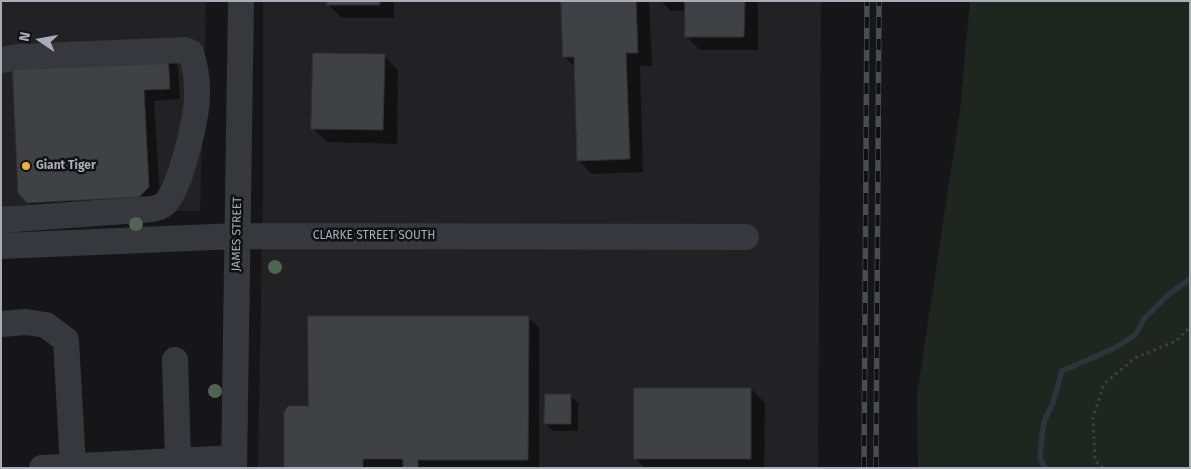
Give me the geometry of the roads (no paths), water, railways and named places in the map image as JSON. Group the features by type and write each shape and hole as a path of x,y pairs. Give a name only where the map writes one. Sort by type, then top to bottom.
{"street":[{"name":"JAMES STREET","path":"234,463 240,1"},
{"path":"1,60 19,57 185,50 191,53 193,58 197,90 196,113 178,179 168,199 161,207 152,210 2,228"},
{"path":"196,113 239,113"},
{"path":"161,207 162,239"},
{"name":"CLARKE STREET SOUTH","path":"2,228 162,239 237,236 746,237"},
{"path":"1,324 26,322 46,325 66,340 73,466"},
{"path":"175,360 178,460"},
{"path":"42,468 178,460 234,463"}],"waterway":[{"path":"1045,468 1040,458 1042,435 1045,419 1053,403 1062,371 1115,348 1135,335 1144,319 1168,295 1190,279"}],"railway":[{"path":"864,468 867,1"},
{"path":"876,468 879,1"}],"place":[{"name":"Giant Tiger","path":"26,166"}]}
